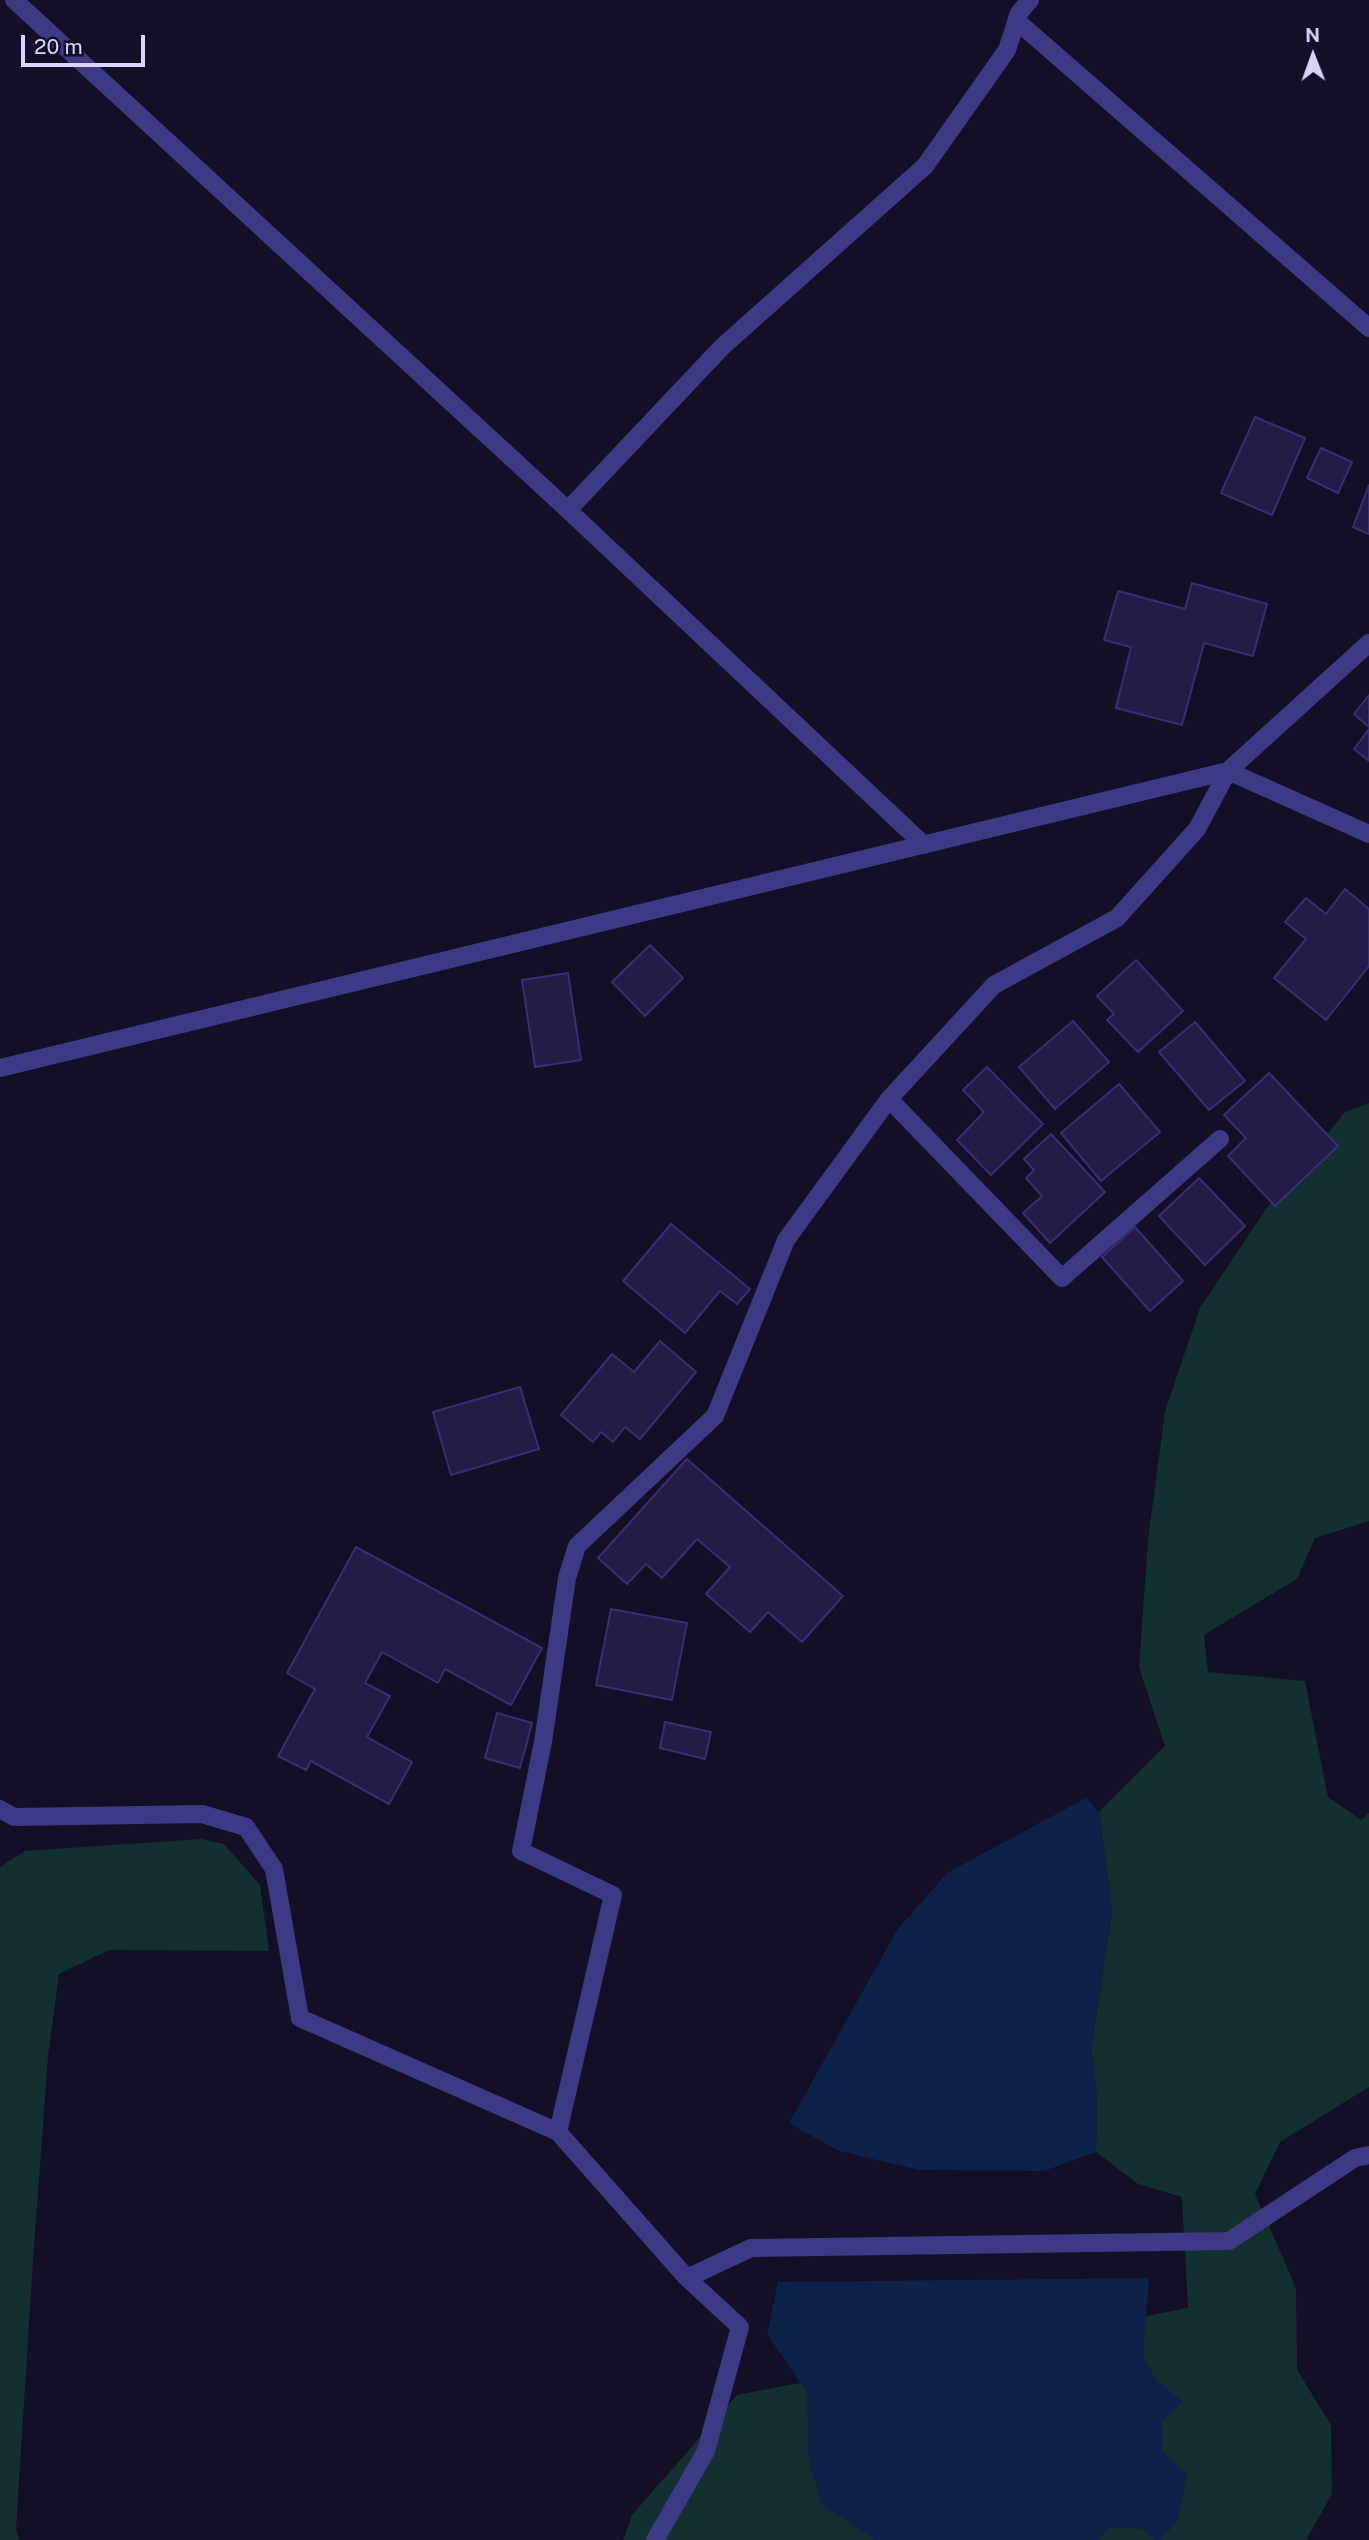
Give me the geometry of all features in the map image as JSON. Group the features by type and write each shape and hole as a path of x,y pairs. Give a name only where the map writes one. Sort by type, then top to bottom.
{"street":[{"path":"14,0 568,510 925,845"},
{"path":"568,510 722,347 925,166 1007,50 1019,13 1031,0"},
{"path":"1018,22 1369,328"},
{"path":"558,2132 613,1895 521,1851 570,1567 577,1546 715,1416 786,1240 888,1099 994,985 1117,918 1197,829 1228,771 1369,643"},
{"path":"0,1068 1228,771 1369,834"},
{"path":"888,1099 1062,1278 1220,1139"},
{"path":"0,1809 14,1817 202,1814 246,1828 275,1868 300,2018 558,2132 687,2278 740,2327 706,2451 655,2540"},
{"path":"687,2278 751,2248 1229,2241 1355,2158 1369,2155"}],"green space":[{"path":"1369,1103 1369,1521 1315,1538 1297,1579 1204,1635 1208,1672 1305,1681 1328,1797 1361,1820 1369,1813 1369,2087 1280,2142 1255,2194 1296,2288 1297,2370 1331,2425 1332,2494 1306,2540 623,2540 632,2515 737,2395 1188,2308 1182,2197 1138,2184 1096,2152 1097,2098 1091,2049 1112,1911 1099,1812 1165,1746 1139,1667 1148,1540 1165,1411 1200,1308 1266,1209 1345,1112"},
{"path":"201,1839 224,1844 260,1885 269,1951 109,1950 59,1974 48,2057 33,2260 16,2529 19,2540 0,2540 0,1867 25,1851"}],"water":[{"path":"1086,1798 1099,1812 1112,1911 1091,2049 1097,2098 1096,2152 1044,2171 919,2170 839,2151 789,2123 897,1930 947,1873"},
{"path":"1149,2278 1143,2357 1157,2381 1183,2401 1162,2422 1162,2450 1187,2475 1177,2522 1160,2540 1154,2540 1143,2529 1108,2527 1099,2540 875,2540 822,2505 809,2462 807,2393 767,2334 778,2282"}],"building":[{"path":"1255,417 1305,438 1272,515 1221,493"},
{"path":"1321,448 1352,462 1338,493 1307,478"},
{"path":"1369,485 1369,534 1353,527"},
{"path":"1192,583 1267,604 1253,656 1204,643 1182,725 1116,708 1131,647 1104,640 1118,591 1185,609"},
{"path":"1369,695 1369,727 1354,714"},
{"path":"1369,729 1369,761 1354,749"},
{"path":"1345,889 1369,909 1369,966 1326,1020 1274,978 1306,939 1285,922 1306,898 1326,914"},
{"path":"650,945 683,978 645,1016 612,982"},
{"path":"1136,960 1183,1011 1138,1052 1107,1020 1114,1014 1097,996"},
{"path":"568,973 581,1060 535,1067 522,980"},
{"path":"1073,1021 1109,1062 1055,1109 1019,1067"},
{"path":"1195,1022 1245,1081 1209,1110 1159,1052"},
{"path":"987,1067 1043,1124 991,1175 957,1140 984,1112 963,1090"},
{"path":"1269,1073 1338,1146 1275,1206 1228,1156 1246,1138 1224,1115"},
{"path":"1119,1084 1160,1132 1101,1181 1061,1133"},
{"path":"1051,1134 1105,1192 1050,1243 1023,1213 1042,1196 1026,1178 1034,1170 1024,1159"},
{"path":"1199,1178 1245,1226 1205,1265 1159,1216"},
{"path":"671,1224 750,1289 737,1304 720,1291 685,1333 623,1281"},
{"path":"1135,1227 1183,1281 1150,1311 1102,1257"},
{"path":"660,1341 696,1372 640,1439 625,1427 613,1442 601,1432 593,1442 561,1415 612,1354 634,1372"},
{"path":"520,1387 539,1449 451,1475 433,1412"},
{"path":"687,1459 843,1596 802,1642 768,1612 750,1632 706,1594 730,1567 697,1539 662,1578 646,1564 627,1584 598,1558"},
{"path":"356,1547 542,1648 511,1705 445,1669 438,1683 382,1652 365,1683 390,1696 367,1737 412,1762 389,1804 311,1761 306,1770 278,1756 315,1689 287,1673"},
{"path":"611,1609 687,1623 672,1700 596,1685"},
{"path":"497,1713 532,1723 520,1768 485,1758"},
{"path":"665,1722 711,1732 705,1759 660,1748"}]}
